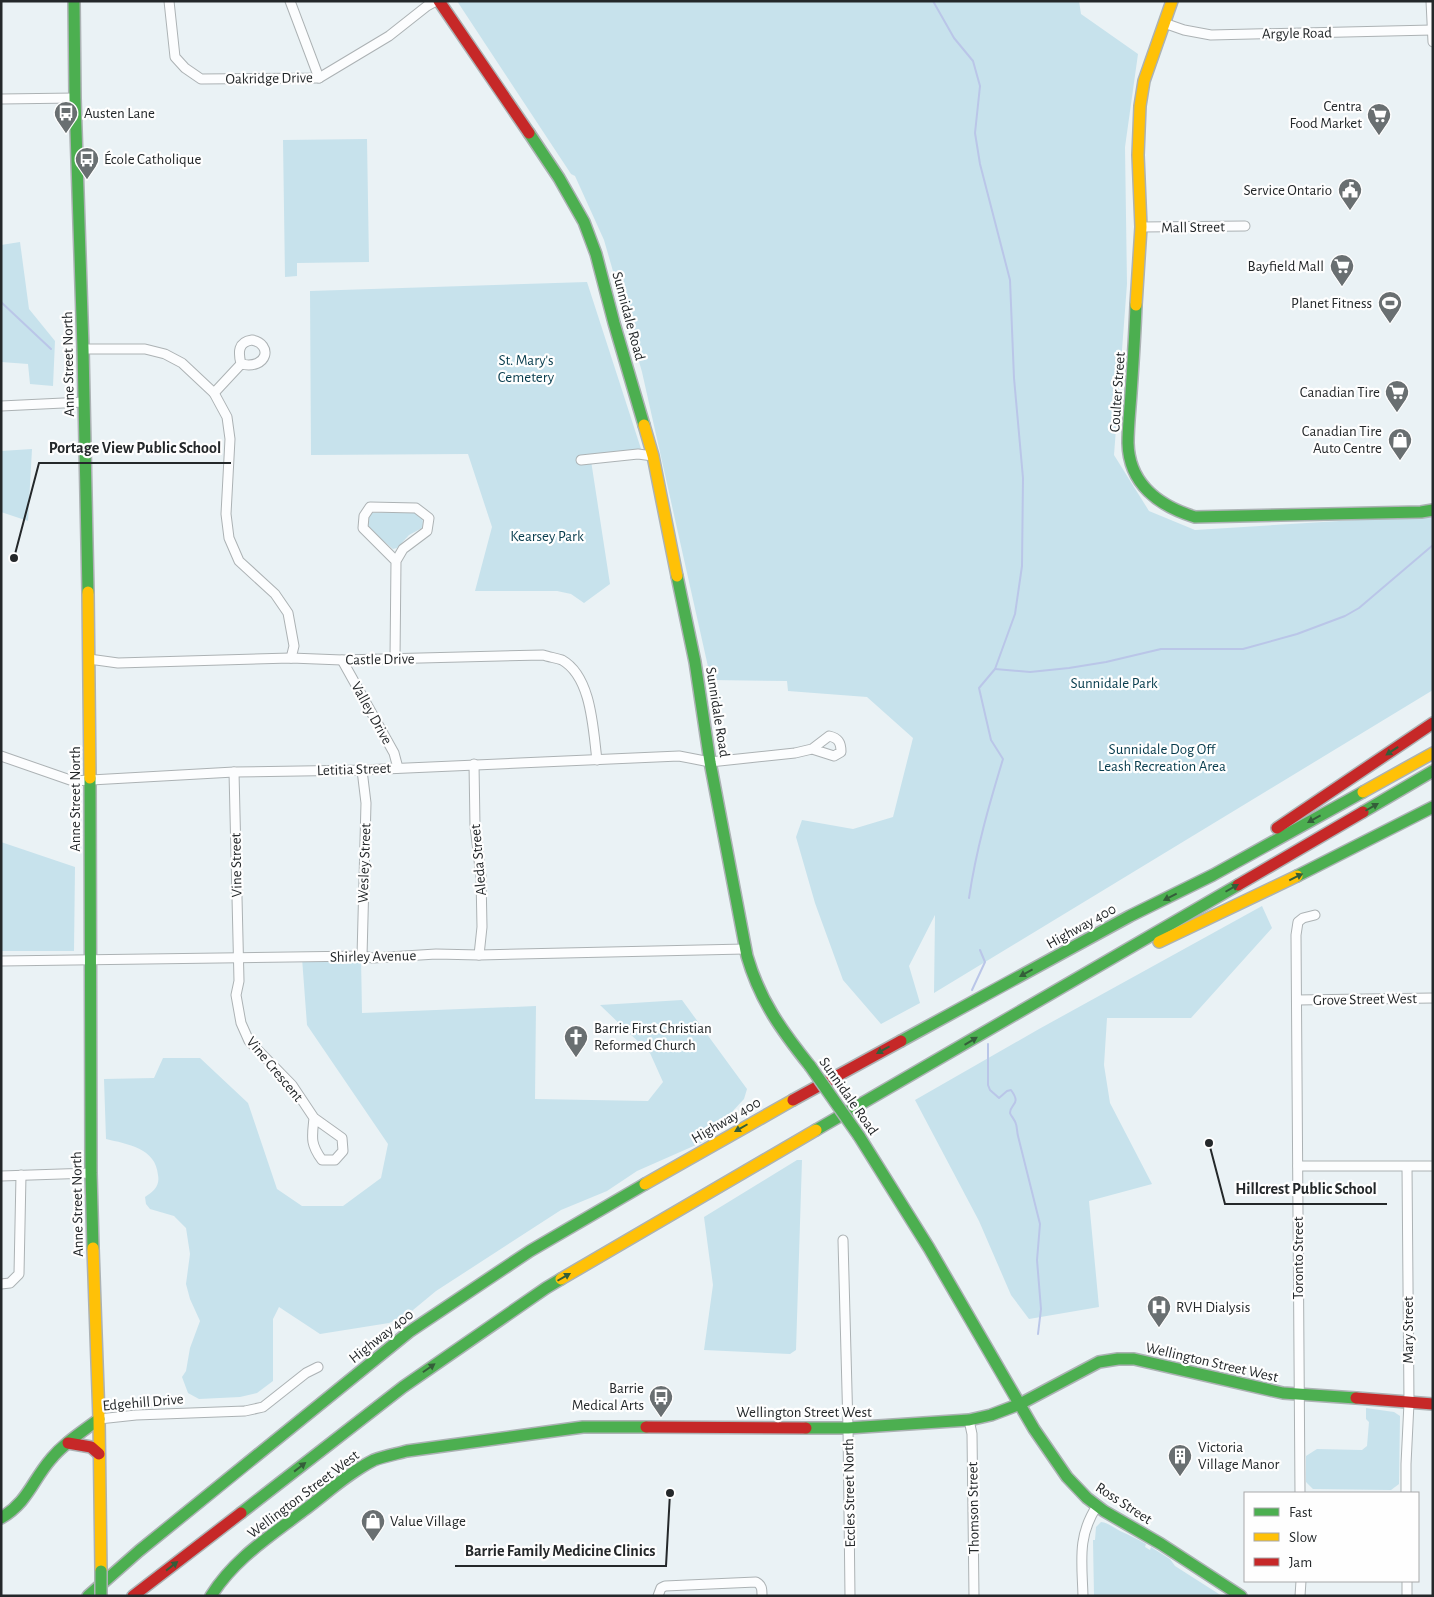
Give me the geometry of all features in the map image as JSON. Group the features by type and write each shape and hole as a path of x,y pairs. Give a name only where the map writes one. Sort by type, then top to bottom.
{"main road":[{"name":"Anne Street North","path":"74,1 89,659 91,1173 99,1419 101,1596"},
{"name":"Sunnidale Road","path":"437,1 559,178 584,222 596,254 652,456 695,662 710,762 745,949 752,975 766,1007 810,1066 892,1184 1020,1404"},
{"name":"Coulter Street","path":"1172,1 1144,81 1140,106 1138,155 1142,227 1128,444 1129,457 1133,469 1147,492 1169,508 1195,517 1421,512 1433,510"},
{"path":"1213,875 1250,845 1433,723"},
{"name":"Highway 400","path":"88,1596 139,1551 409,1332 530,1251 745,1126 1121,921 1213,875 1433,752"},
{"path":"133,1596 403,1387 546,1288 1433,772"},
{"path":"1038,1001 1080,983 1433,807"},
{"name":"Wellington Street West","path":"211,1596 226,1575 243,1558 344,1479 363,1466 384,1456 407,1451 589,1427 848,1428 969,1420 991,1415 1020,1404 1099,1362 1118,1359 1134,1359 1282,1393 1433,1404"},
{"name":"Ross Street","path":"1020,1404 1034,1429 1067,1476 1097,1506 1187,1560 1241,1596"},
{"name":"Edgehill Drive","path":"1,1518 11,1513 32,1490 46,1465 68,1443 99,1419"},
{"path":"68,1443 91,1447 99,1454"}],"street":[{"name":"Oakridge Drive","path":"169,1 174,57 201,80 319,78 389,36 427,6 437,1"},
{"path":"290,1 319,78"},
{"path":"1431,1 1433,42"},
{"name":"Argyle Road","path":"1164,23 1184,30 1211,35 1432,30"},
{"path":"1,99 75,98"},
{"name":"Mall Street","path":"1142,227 1245,226"},
{"path":"83,348 145,349 165,354 182,363 214,393 227,417 230,439 226,514 229,538 239,561 275,594 288,614 294,646 291,658"},
{"path":"214,393 241,364"},
{"path":"1,406 84,402"},
{"path":"582,460 638,454 652,456"},
{"path":"395,658 396,561 403,549 427,531 429,518 416,508 370,507 364,516 363,528 396,561"},
{"name":"Castle Drive","path":"89,659 118,663 291,658 342,660 543,655 561,660 576,672 584,687 592,721 597,760"},
{"name":"Valley Drive","path":"342,660 394,753 398,768"},
{"name":"Letitia Street","path":"1,756 73,781 234,772 362,770 679,756 710,762 795,753 812,749"},
{"name":"Aleda Street","path":"474,764 475,826 481,877 482,927 479,955"},
{"name":"Wesley Street","path":"362,770 366,802 362,956"},
{"name":"Vine Street","path":"234,772 237,958"},
{"name":"Toronto Street","path":"1300,1492 1296,927 1303,918 1315,915"},
{"name":"Shirley Avenue","path":"1,961 362,956 373,958 436,954 479,955 745,949"},
{"name":"Vine Crescent","path":"237,958 239,981 236,994 240,1023 250,1041 292,1085 314,1118 342,1138 343,1151 335,1160 322,1160 315,1150 312,1137 314,1118"},
{"name":"Grove Street West","path":"1297,1000 1433,998"},
{"path":"1298,1166 1433,1166"},
{"name":"Mary Street","path":"1406,1492 1409,1403 1407,1167"},
{"path":"1,1176 91,1173"},
{"path":"1,1284 10,1284 19,1274 21,1175"},
{"name":"Eccles Street North","path":"843,1240 850,1596"},
{"name":"Edgehill Drive","path":"99,1419 136,1415 245,1411 263,1407 306,1373 318,1367"},
{"name":"Thomson Street","path":"969,1420 972,1434 974,1596"},
{"path":"1083,1596 1082,1542 1088,1523 1097,1506"},
{"path":"658,1596 661,1588 666,1586 756,1582 762,1588 762,1596"},
{"path":"1300,1596 1301,1582"},
{"path":"1406,1582 1407,1596"}],"green space":[{"name":"Sunnidale Park","path":"457,1 1079,1 1081,14 1138,54 1125,147 1127,284 1114,455 1149,511 1195,530 1421,516 1433,513 1433,690 934,993 935,915 909,966 920,1003 881,1024 843,980 815,903 796,837 802,820 853,829 893,817 913,738 867,697 788,691 787,681 711,680 642,372 604,240 575,176 571,174"},
{"path":"367,139 369,262 297,263 297,276 285,277 283,140"},
{"path":"20,242 29,309 55,341 53,386 30,384 28,364 1,362 1,245"},
{"name":"St. Mary's Cemetery","path":"587,282 643,455 590,454 610,584 584,603 571,594 557,591 475,591 492,527 468,454 311,455 310,291"},
{"path":"32,449 28,521 1,512 1,451"},
{"path":"415,511 422,518 422,528 409,535 397,548 393,549 368,528 367,518 372,513"},
{"path":"1,842 75,867 74,951 1,951"},
{"path":"1262,906 1272,928 1191,1018 1107,1018 1104,1065 1110,1103 1152,1184 1089,1201 1099,1307 1029,1319 1011,1295 979,1221 915,1100"},
{"path":"361,957 362,1013 536,1006 535,1099 648,1101 663,1082 650,1053 600,1005 682,1000 747,1089 744,1099 705,1141 637,1171 607,1191 561,1210 436,1291 407,1315 389,1323 320,1334 279,1307 273,1319 273,1381 257,1393 240,1397 199,1399 188,1393 182,1377 186,1371 190,1348 200,1321 190,1299 186,1284 190,1254 186,1228 174,1216 150,1209 146,1204 145,1197 154,1190 158,1182 156,1166 152,1159 146,1153 131,1145 106,1139 104,1079 154,1078 163,1058 200,1058 248,1103 277,1189 302,1206 343,1206 381,1178 388,1144 307,1025 302,958"},
{"path":"797,1160 802,1160 796,1350 790,1354 704,1350 713,1285 704,1217"},
{"path":"1366,1408 1394,1412 1400,1416 1399,1484 1391,1490 1313,1489 1306,1482 1306,1456 1317,1449 1362,1450 1367,1446 1369,1422 1366,1419"},
{"path":"1101,1522 1109,1524 1143,1542 1146,1544 1145,1547 1150,1550 1151,1547 1170,1559 1175,1566 1222,1596 1094,1596 1093,1540 1095,1540 1096,1527"}],"waterway":[{"path":"933,1 954,38 973,61 980,86 975,133 980,164 1010,280 1014,378 1023,478 1022,566 1015,614 995,669 979,688 991,740 1003,759 983,828 969,898"},
{"path":"1,302 51,349"},
{"path":"995,669 1030,672 1069,668 1106,662 1161,649 1243,649 1297,634 1345,616 1359,608 1433,545"},
{"path":"972,990 985,962 980,950"},
{"path":"988,1044 988,1085 990,1090 999,1098 1011,1090 1014,1095 1016,1101 1010,1113 1015,1121 1040,1224 1037,1260 1041,1309 1038,1334"}],"traffic: fast":[{"path":"74,1 88,592"},
{"path":"529,133 559,178 584,222 596,254 644,425"},
{"path":"1136,305 1128,443 1130,458 1140,482 1158,500 1169,507 1195,517 1421,512 1433,510"},
{"path":"677,576 695,662 710,762 747,956 758,987 773,1015 810,1066"},
{"path":"1363,812 1433,771"},
{"path":"90,778 91,1173 93,1248"},
{"path":"901,1041 1130,916 1213,875 1363,792"},
{"path":"1297,876 1433,807"},
{"path":"816,1130 1238,885"},
{"path":"810,1066 859,1136"},
{"path":"859,1136 929,1248 1034,1429 1067,1477 1087,1498 1104,1511 1161,1544 1241,1596"},
{"path":"88,1596 139,1551 409,1332 530,1251 645,1184"},
{"path":"241,1513 403,1387 561,1279"},
{"path":"806,1428 848,1428 969,1420 991,1415 1020,1404 1099,1362 1118,1359 1134,1359 1283,1393 1356,1398"},
{"path":"1,1518 24,1498 56,1453 99,1419"},
{"path":"211,1596 230,1571 253,1549 346,1477 374,1460 407,1451 583,1427 646,1427"},
{"path":"101,1571 101,1595"}],"traffic: slow":[{"path":"1136,305 1141,227 1138,155 1140,106 1144,81 1172,1"},
{"path":"644,425 653,456 677,576"},
{"path":"88,592 90,778"},
{"path":"1363,792 1433,753"},
{"path":"1159,942 1297,876"},
{"path":"645,1184 793,1100"},
{"path":"561,1279 816,1130"},
{"path":"93,1248 99,1419 101,1571"}],"traffic: jam":[{"path":"439,1 529,133"},
{"path":"1277,828 1433,723"},
{"path":"1238,885 1363,812"},
{"path":"793,1100 901,1041"},
{"path":"1356,1398 1433,1404"},
{"path":"646,1427 806,1428"},
{"path":"68,1443 91,1447 99,1454"},
{"path":"133,1596 241,1513"}],"place":[{"name":"Austen Lane","path":"66,134"},
{"name":"Centra Food Market","path":"1379,136"},
{"name":"École Catholique","path":"87,180"},
{"name":"Service Ontario","path":"1350,211"},
{"name":"Bayfield Mall","path":"1342,287"},
{"name":"Planet Fitness","path":"1390,324"},
{"name":"Canadian Tire","path":"1397,413"},
{"name":"Canadian Tire Auto Centre","path":"1400,461"},
{"name":"Portage View Public School","path":"14,558"},
{"name":"Barrie First Christian Reformed Church","path":"576,1058"},
{"name":"Hillcrest Public School","path":"1209,1143"},
{"name":"RVH Dialysis","path":"1159,1328"},
{"name":"Barrie Medical Arts","path":"661,1418"},
{"name":"Victoria Village Manor","path":"1180,1477"},
{"name":"Barrie Family Medicine Clinics","path":"670,1493"},
{"name":"Value Village","path":"373,1542"}],"park label":[{"name":"Kearsey Park","path":"547,536"},
{"name":"Sunnidale Dog Off Leash Recreation Area","path":"1162,758"}]}
